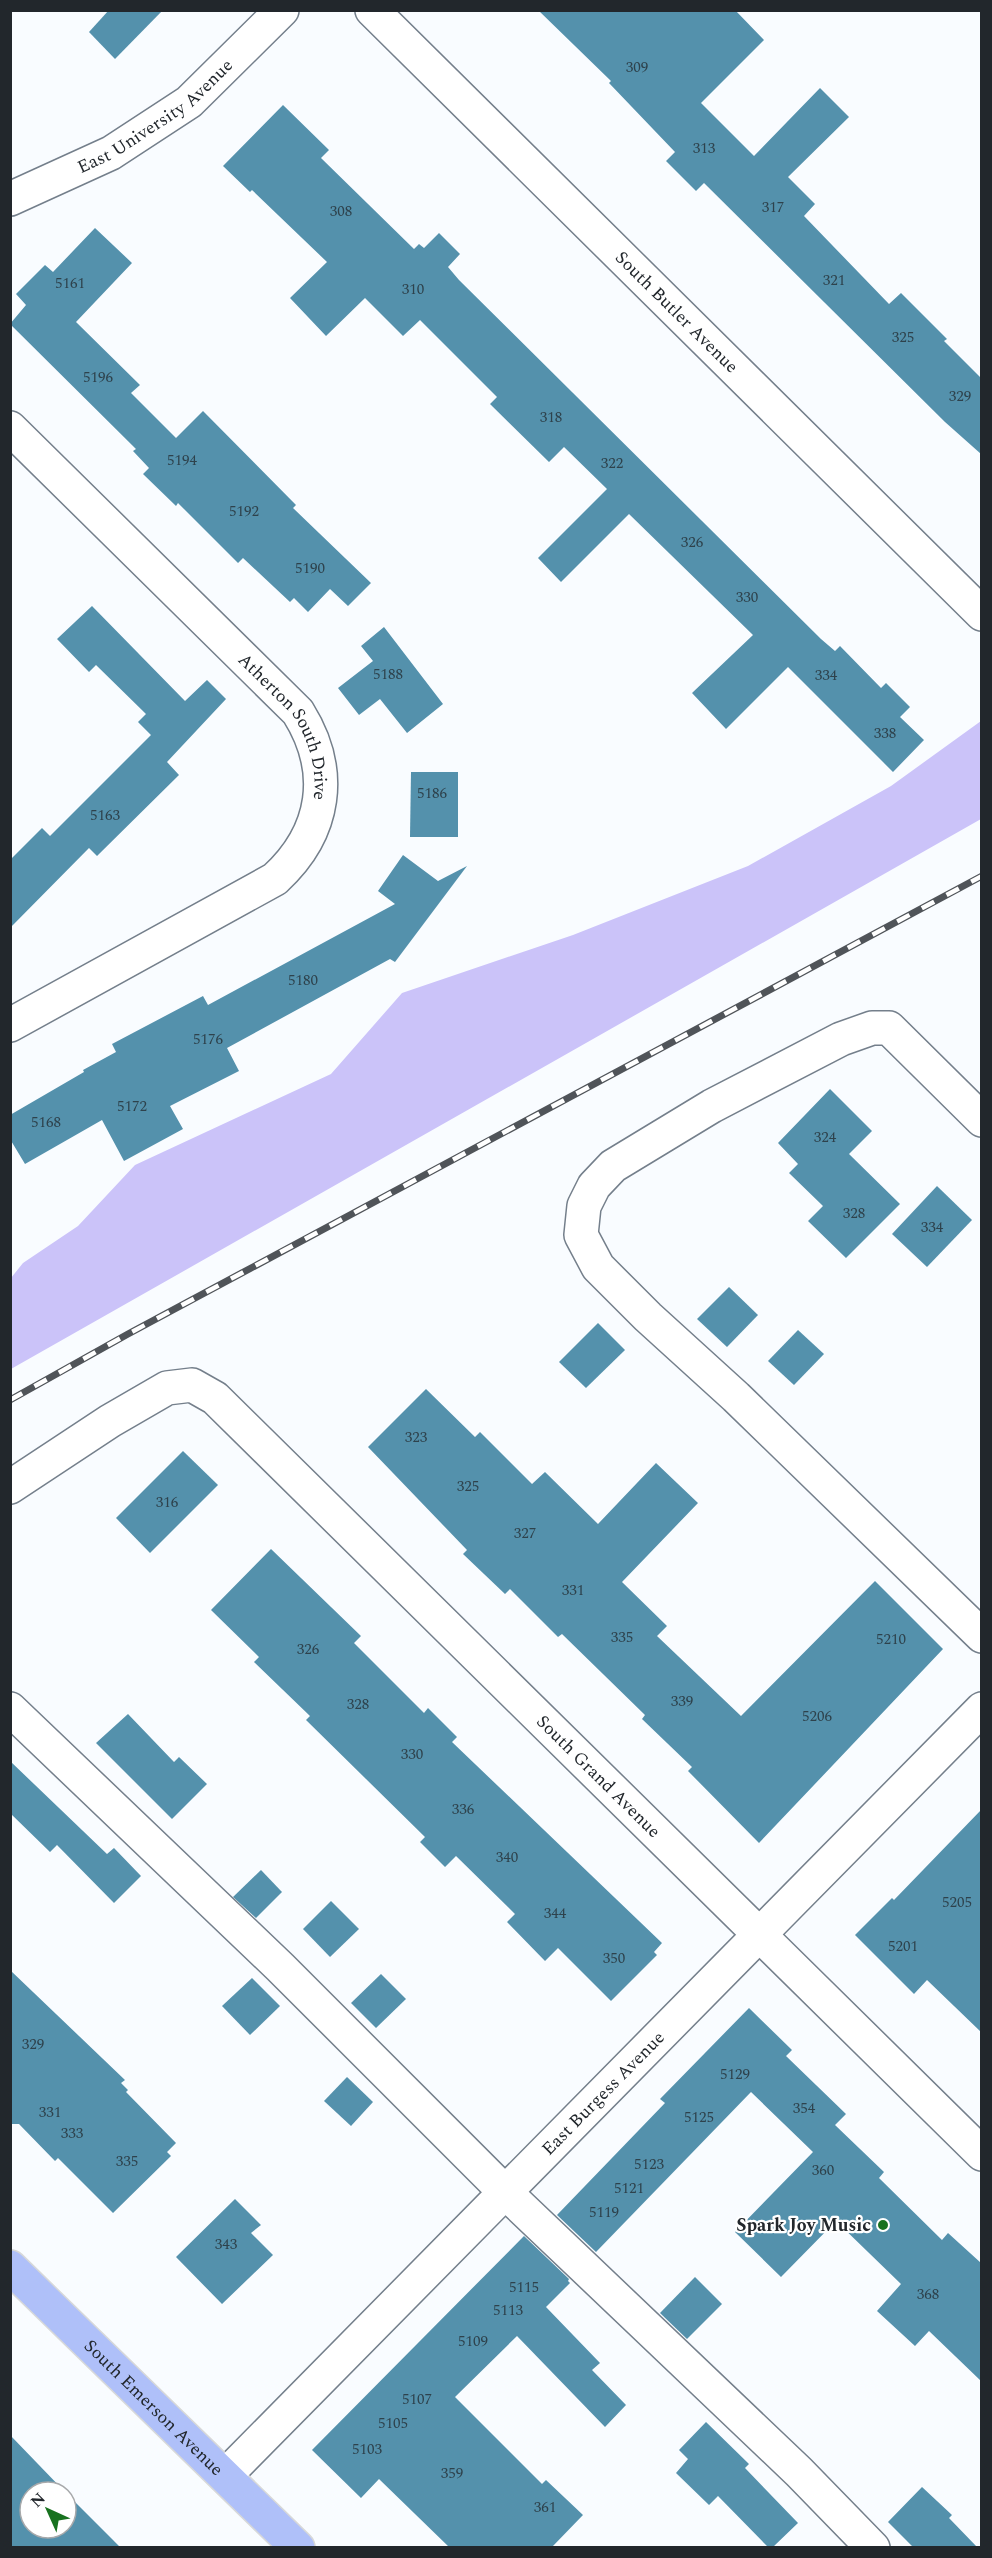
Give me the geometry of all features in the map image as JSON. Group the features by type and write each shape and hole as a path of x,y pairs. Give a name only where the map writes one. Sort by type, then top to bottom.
{"main road":[{"name":"South Emerson Avenue","path":"10,2266 298,2547"}],"street":[{"name":"East University Avenue","path":"10,199 111,153 189,102 282,10"},
{"name":"South Butler Avenue","path":"372,10 981,614"},
{"name":"Atherton South Drive","path":"10,428 298,712 309,730 320,765 321,802 316,819 299,852 275,879 10,1025"},
{"path":"981,1120 889,1028 872,1028 841,1039 712,1106 613,1166 594,1186 584,1206 581,1235 598,1267 648,1317 736,1397 981,1636"},
{"name":"South Grand Avenue","path":"10,1487 110,1421 167,1388 192,1385 215,1398 981,2154"},
{"path":"10,1709 280,1967 505,2192 799,2472 873,2547"},
{"name":"East Burgess Avenue","path":"225,2476 981,1709"}],"shaded area":[{"path":"981,721 981,819 11,1369 11,1278 23,1263 78,1226 135,1165 331,1074 402,993 573,935 748,866 891,786"}],"building":[{"path":"109,10 163,10 115,59 89,32"},
{"path":"538,10 735,10 764,40 701,103 754,156 820,88 849,117 788,177 815,204 804,216 889,304 901,293 947,339 944,341 981,378 981,454 945,422 704,183 696,191 666,161 675,152 609,83 611,81"},
{"path":"283,105 329,150 321,158 414,249 419,244 424,248 439,233 460,254 448,267 459,280 821,639 835,651 840,646 881,688 886,683 910,707 900,717 924,740 893,772 788,667 726,729 692,693 753,635 629,514 561,582 538,558 607,489 564,447 549,462 490,404 497,397 420,320 403,336 365,298 326,336 290,298 327,262 252,190 250,192 223,166"},
{"path":"95,228 132,263 76,322 140,385 131,393 176,438 203,411 296,505 293,508 371,583 348,606 330,589 308,612 294,598 290,602 243,558 238,563 178,503 176,506 143,474 149,468 133,451 136,449 10,324 26,305 16,294 45,265 53,272"},
{"path":"92,606 185,701 207,680 226,699 167,762 179,775 97,856 89,848 10,928 10,860 42,828 50,836 151,735 138,722 146,714 96,665 89,672 57,639"},
{"path":"384,627 443,704 407,733 380,699 359,715 338,688 373,661 361,646"},
{"path":"411,772 458,772 458,837 410,837"},
{"path":"403,855 438,881 467,866 395,962 390,959 227,1048 239,1071 170,1106 183,1129 124,1161 102,1120 25,1164 10,1139 10,1115 116,1052 112,1044 203,996 208,1005 395,904 378,891"},
{"path":"830,1089 872,1131 849,1154 900,1204 846,1258 808,1221 823,1206 789,1173 798,1164 778,1143"},
{"path":"937,1186 972,1220 927,1267 892,1234"},
{"path":"729,1287 758,1315 727,1347 697,1319"},
{"path":"598,1323 625,1350 586,1388 559,1362"},
{"path":"798,1330 824,1354 794,1385 768,1361"},
{"path":"426,1389 475,1437 480,1432 532,1484 545,1472 598,1524 656,1463 698,1503 622,1582 667,1626 657,1636 741,1716 875,1581 943,1649 759,1843 688,1771 692,1767 642,1719 645,1715 562,1634 558,1637 510,1589 505,1594 463,1554 467,1550 368,1447"},
{"path":"183,1451 218,1485 150,1553 116,1518"},
{"path":"271,1549 361,1636 354,1643 424,1713 428,1708 457,1737 452,1742 662,1943 654,1952 657,1955 611,2001 558,1948 545,1961 507,1922 515,1914 456,1856 445,1867 420,1842 425,1837 306,1720 310,1716 254,1662 259,1657 211,1610"},
{"path":"128,1714 174,1762 179,1757 207,1784 172,1819 96,1743"},
{"path":"10,1761 107,1854 114,1848 141,1876 114,1903 57,1845 50,1852 10,1813"},
{"path":"981,1810 981,2032 927,1980 914,1994 855,1935 892,1898 894,1900"},
{"path":"261,1870 282,1892 256,1918 233,1897"},
{"path":"331,1901 359,1929 330,1957 303,1929"},
{"path":"10,1970 125,2080 121,2083 128,2090 126,2092 176,2143 167,2152 171,2156 113,2213 58,2158 55,2161 19,2124 10,2124"},
{"path":"381,1974 406,1999 376,2028 351,2003"},
{"path":"252,1978 280,2006 250,2035 222,2006"},
{"path":"749,2008 792,2050 786,2056 846,2114 835,2125 884,2172 879,2178 942,2240 948,2233 981,2263 981,2381 929,2331 915,2346 877,2311 901,2284 836,2221 781,2277 735,2232 813,2152 751,2092 596,2252 557,2215 665,2103 660,2099"},
{"path":"347,2077 373,2102 351,2126 324,2101"},
{"path":"235,2199 261,2225 251,2233 273,2255 222,2304 176,2257"},
{"path":"524,2236 569,2279 570,2283 546,2307 600,2363 592,2370 626,2405 605,2427 517,2336 455,2397 542,2484 546,2480 583,2515 552,2547 449,2547 379,2479 361,2498 312,2450"},
{"path":"695,2277 722,2304 687,2339 660,2313"},
{"path":"706,2422 749,2464 745,2468 798,2523 773,2547 768,2547 718,2496 709,2505 676,2473 688,2459 679,2450"},
{"path":"10,2435 53,2480 18,2480 18,2540 78,2540 78,2505 120,2547 10,2547"},
{"path":"922,2487 952,2515 949,2518 977,2547 913,2547 888,2522"}],"railway":[{"path":"10,1400 128,1334 982,876"}],"place":[{"name":"Spark Joy Music","path":"883,2225"}]}
